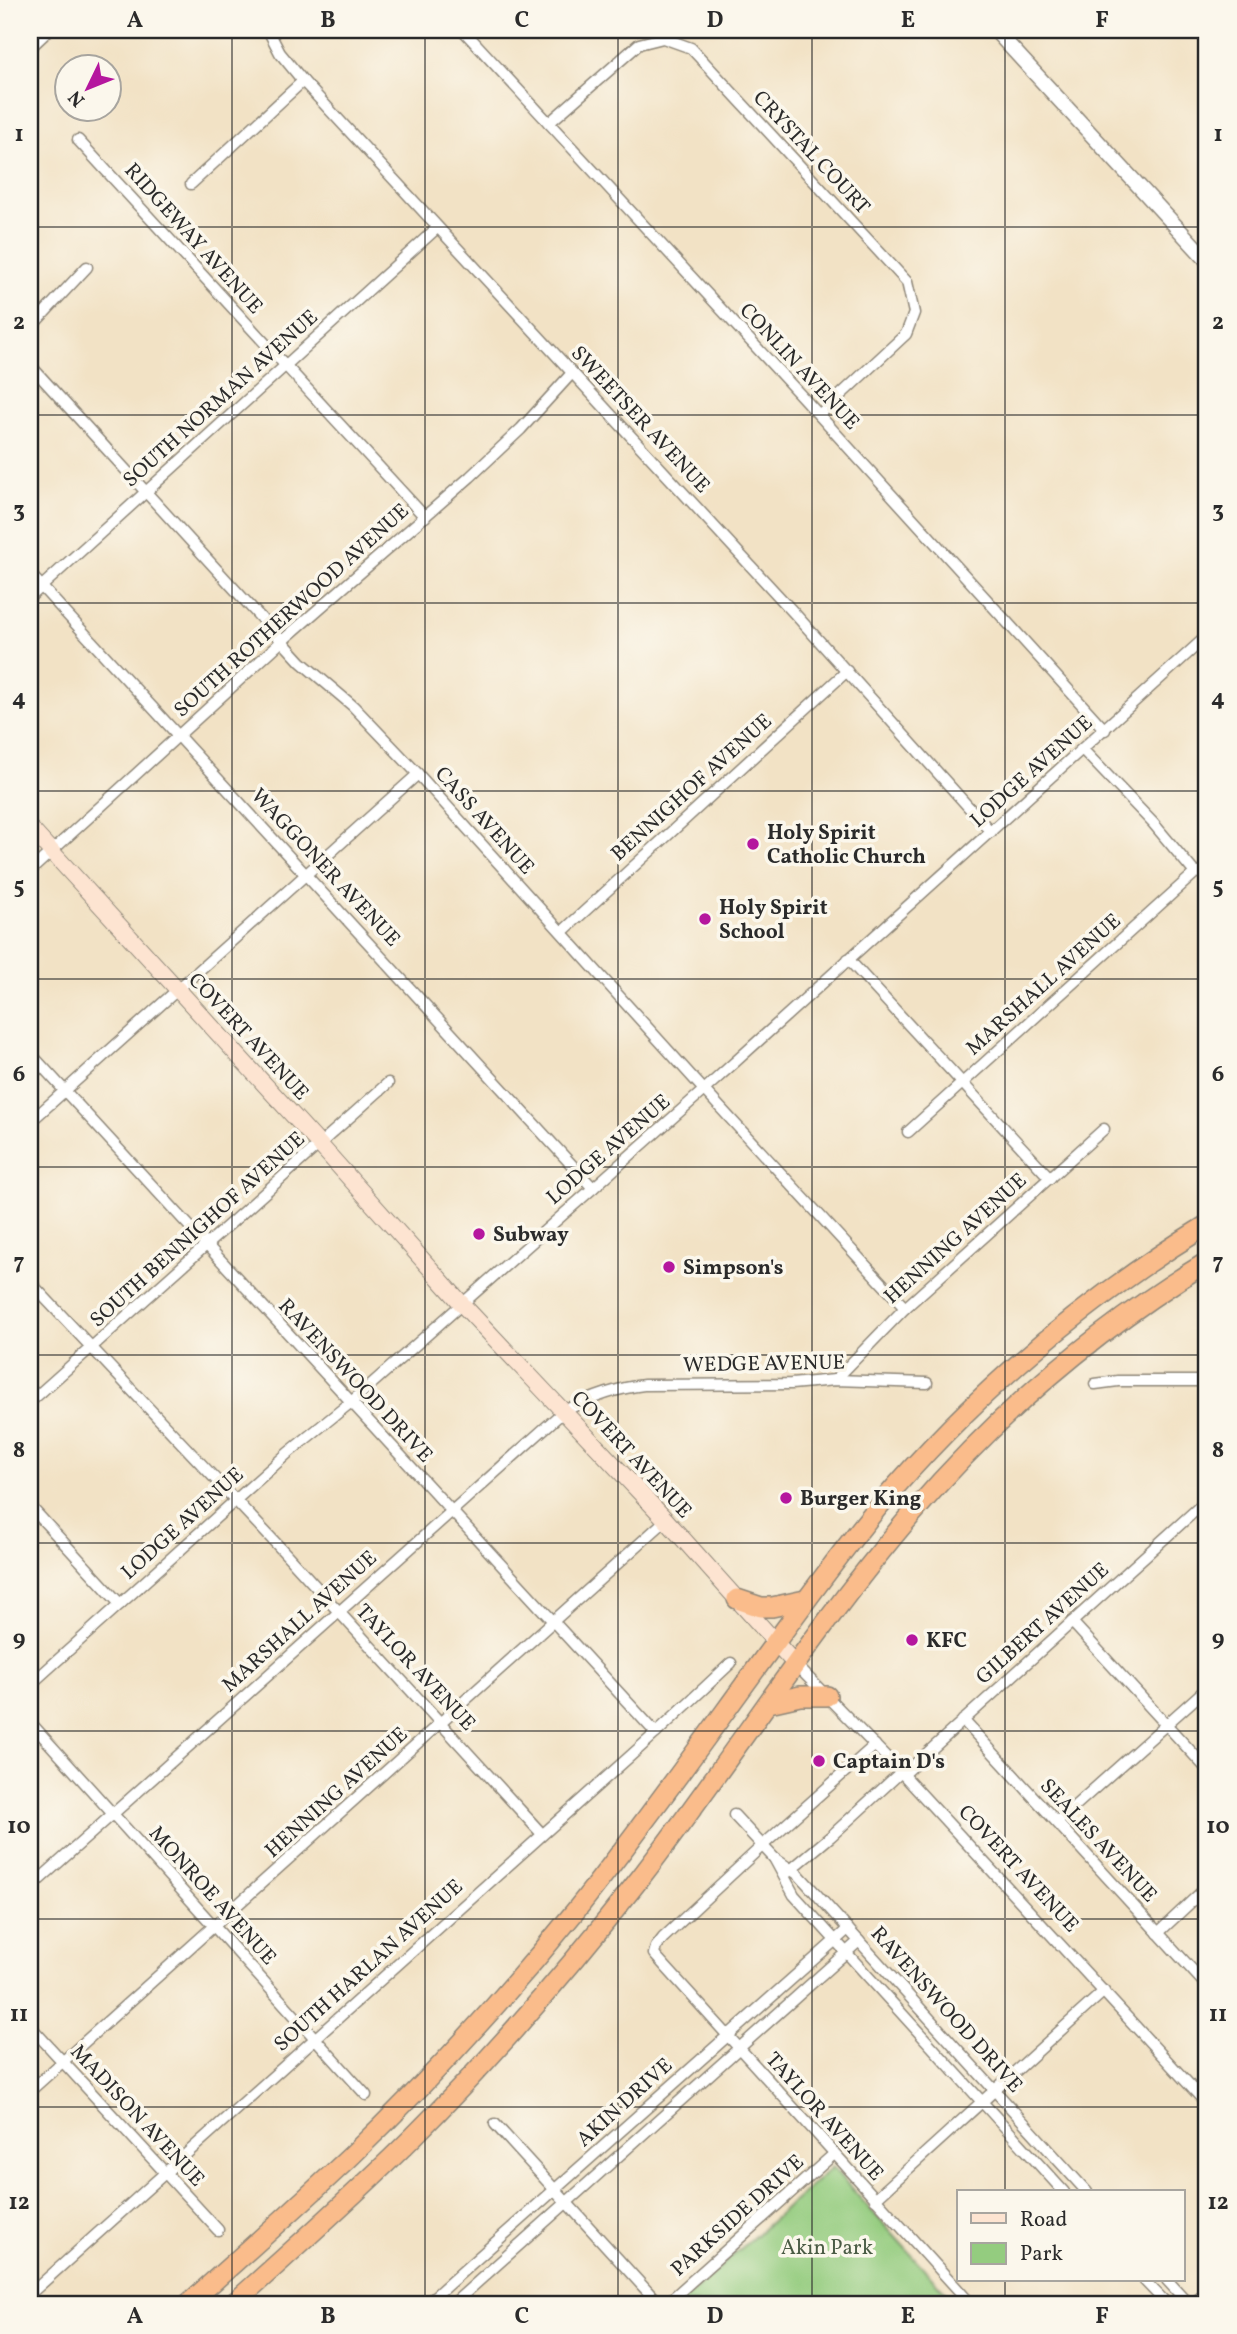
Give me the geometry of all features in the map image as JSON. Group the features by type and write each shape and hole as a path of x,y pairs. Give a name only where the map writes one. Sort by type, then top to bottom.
{"highway":[{"path":"188,2304 390,2118 517,1981 609,1868 848,1544 916,1464 1012,1370 1055,1333 1121,1282 1207,1225"},
{"path":"233,2304 410,2140 528,2014 642,1875 888,1543 936,1487 1016,1407 1070,1360 1126,1317 1207,1262"},
{"path":"737,1599 772,1608 805,1601"},
{"path":"769,1703 800,1696 827,1696"}],"main road":[{"name":"COVERT AVENUE","path":"30,828 462,1304 666,1520 796,1665"}],"street":[{"path":"30,45 46,30"},
{"name":"SWEETSER AVENUE","path":"268,30 280,53 303,81 847,671 991,832"},
{"name":"CONLIN AVENUE","path":"463,30 819,415 1105,730"},
{"path":"995,30 1207,260"},
{"name":"CRYSTAL COURT","path":"549,123 639,44 663,38 691,48 906,282 914,313 906,334 819,415"},
{"path":"191,184 303,81"},
{"name":"RIDGEWAY AVENUE","path":"78,140 425,517"},
{"name":"SOUTH NORMAN AVENUE","path":"30,597 437,228"},
{"path":"30,328 87,267"},
{"name":"CASS AVENUE","path":"30,365 309,670 352,706 418,774 905,1308"},
{"name":"SOUTH ROTHERWOOD AVENUE","path":"30,871 282,641 425,517 521,429 572,373"},
{"name":"WAGGONER AVENUE","path":"30,574 593,1188"},
{"name":"LODGE AVENUE","path":"30,1685 288,1453 350,1403 704,1090 1207,636"},
{"name":"BENNIGHOF AVENUE","path":"562,932 847,671"},
{"path":"1083,750 1153,823 1195,873 1207,872"},
{"path":"30,1122 418,774"},
{"name":"MARSHALL AVENUE","path":"908,1132 1195,873"},
{"path":"848,959 1050,1178"},
{"name":"RAVENSWOOD DRIVE","path":"30,1053 656,1732"},
{"name":"SOUTH BENNIGHOF AVENUE","path":"30,1402 388,1083"},
{"name":"HENNING AVENUE","path":"835,1380 905,1308 1104,1129"},
{"name":"TAYLOR AVENUE","path":"30,1282 442,1723 542,1834"},
{"name":"WEDGE AVENUE","path":"602,1394 623,1387 643,1385 791,1384 835,1380 927,1383"},
{"path":"1096,1384 1118,1381 1207,1381"},
{"name":"MARSHALL AVENUE","path":"30,1888 564,1412 602,1394"},
{"name":"GILBERT AVENUE","path":"783,1877 963,1720 1207,1500"},
{"path":"30,1506 120,1604"},
{"name":"HENNING AVENUE","path":"30,2091 666,1520"},
{"path":"1072,1622 1207,1769"},
{"name":"SOUTH HARLAN AVENUE","path":"30,2294 731,1663"},
{"name":"COVERT AVENUE","path":"796,1665 902,1773 1207,2104"},
{"path":"1057,1822 1207,1688"},
{"name":"SEALES AVENUE","path":"963,1720 1207,1986"},
{"name":"MONROE AVENUE","path":"30,1723 366,2095"},
{"path":"762,1846 875,1745"},
{"name":"RAVENSWOOD DRIVE","path":"734,1815 774,1858 792,1869 1085,2190"},
{"name":"TAYLOR AVENUE","path":"762,1846 663,1938 654,1952 656,1959 971,2304"},
{"name":"RAVENSWOOD DRIVE","path":"774,1858 793,1895 1062,2190"},
{"path":"1158,1933 1207,1887"},
{"name":"AKIN DRIVE","path":"426,2304 848,1929"},
{"name":"AKIN DRIVE","path":"453,2304 859,1941"},
{"path":"875,2199 1104,1991"},
{"name":"MADISON AVENUE","path":"30,2025 218,2230"},
{"path":"495,2124 659,2304"},
{"name":"PARKSIDE DRIVE","path":"666,2304 834,2154"},
{"path":"1146,2282 1167,2304"},
{"path":"1169,2282 1189,2304"},
{"path":"1195,2304 1207,2293"}],"green space":[{"name":"Akin Park","path":"832,2167 956,2304 679,2304"}],"place":[{"name":"Holy Spirit Catholic Church","path":"753,844"},
{"name":"Holy Spirit School","path":"705,919"},
{"name":"Subway","path":"479,1234"},
{"name":"Simpson's","path":"669,1267"},
{"name":"Burger King","path":"786,1498"},
{"name":"KFC","path":"912,1640"},
{"name":"Captain D's","path":"819,1761"}]}
